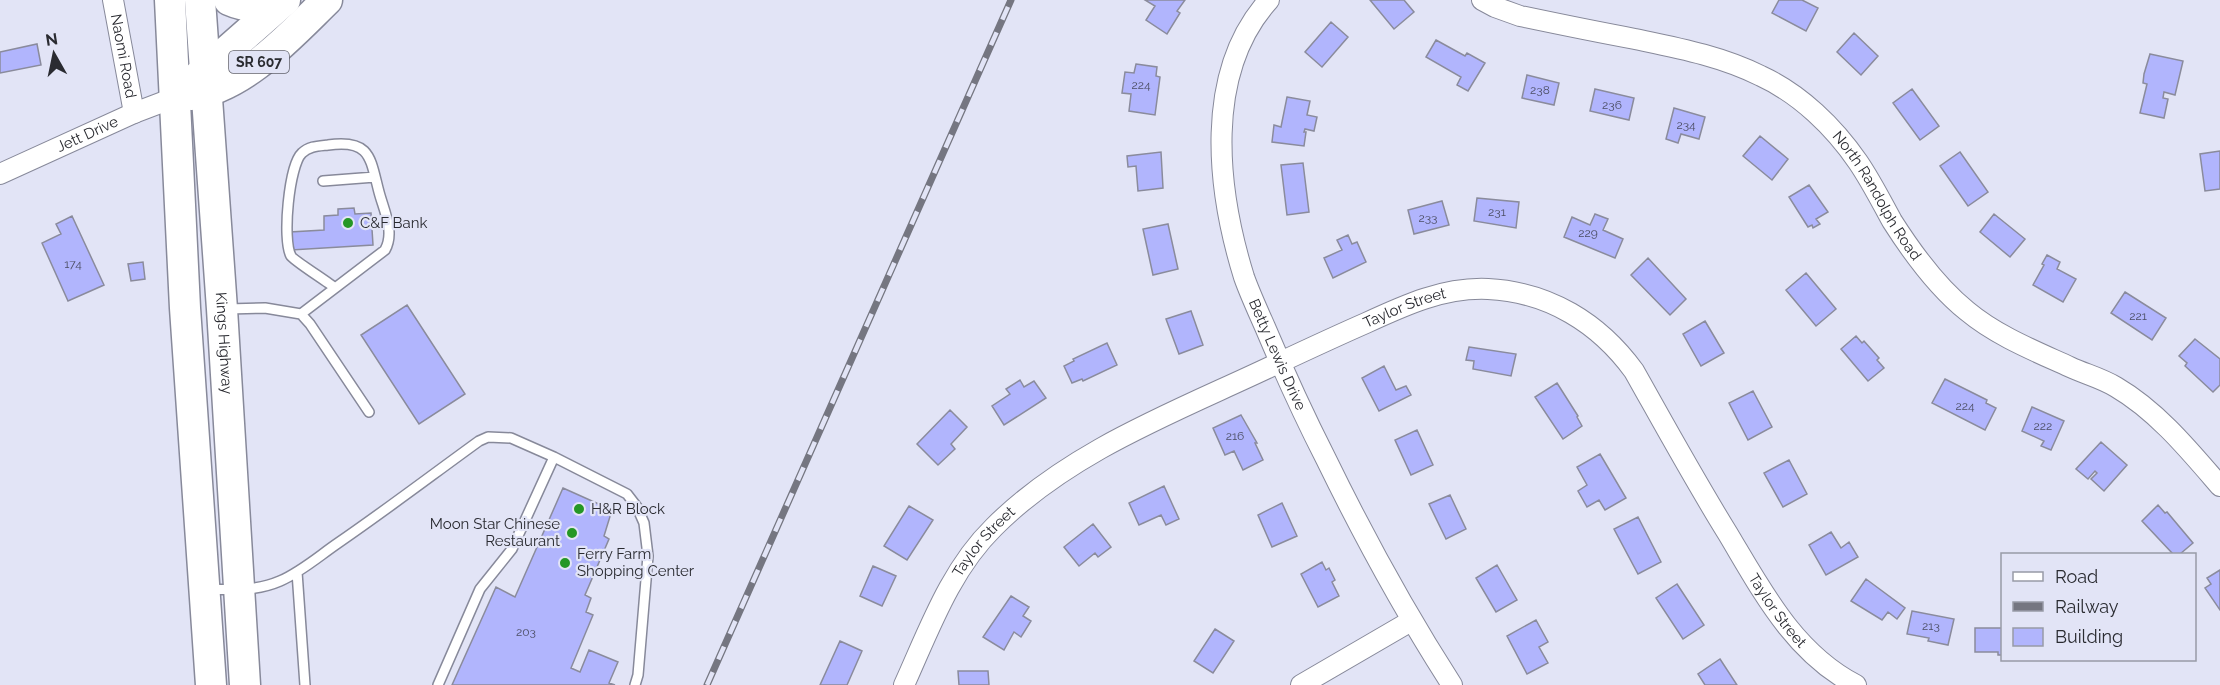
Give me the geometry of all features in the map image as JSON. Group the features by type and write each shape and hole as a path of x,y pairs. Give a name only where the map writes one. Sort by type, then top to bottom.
{"main road":[{"path":"170,0 186,308 211,685"},
{"name":"Kings Highway","path":"200,0 222,309 244,685"},
{"path":"229,0 259,7 285,0"},
{"name":"SR 607","path":"176,98 206,81 285,0"},
{"name":"SR 607","path":"206,81 227,84 247,71 292,34 327,0"}],"street":[{"name":"Naomi Road","path":"112,0 134,113"},
{"name":"Betty Lewis Drive","path":"1269,0 1250,23 1236,51 1224,97 1224,172 1234,238 1245,279 1280,362 1357,522 1411,621 1452,685"},
{"name":"North Randolph Road","path":"1482,0 1520,16 1685,50 1724,61 1762,76 1790,93 1815,113 1839,137 1859,163 1893,222 1920,262 1942,289 1966,310 2009,338 2115,386 2142,404 2186,447 2220,486"},
{"name":"Jett Drive","path":"0,174 134,113 176,98"},
{"name":"Taylor Street","path":"904,685 948,588 967,559 993,528 1023,500 1050,480 1095,451 1280,362 1415,301 1440,293 1488,289 1534,297 1564,309 1603,335 1634,371 1709,504 1776,614 1799,642 1822,663 1856,685"},
{"path":"1301,685 1411,621"}],"lane":[{"path":"301,314 385,250 388,244 388,225 370,159 362,149 354,144 344,143 308,148 301,153 296,161 287,222 287,247 295,261 335,288"},
{"path":"323,181 375,177"},
{"path":"222,309 266,308 301,314 369,412"},
{"path":"206,589 260,588 280,581 297,572 479,441 488,437 512,438 627,494 637,507 644,523 648,541 648,556 638,675 635,685"},
{"path":"438,685 480,589 512,549 554,457"},
{"path":"297,572 305,685"}],"building":[{"path":"1145,0 1185,0 1177,11 1180,13 1167,34 1146,20 1155,6"},
{"path":"1370,0 1404,0 1414,12 1394,29"},
{"path":"1779,0 1802,0 1818,8 1806,31 1772,13"},
{"path":"1331,22 1348,37 1322,67 1305,52"},
{"path":"1854,33 1878,56 1861,75 1837,52"},
{"path":"1436,40 1465,56 1467,53 1485,63 1468,91 1457,85 1461,77 1426,57"},
{"path":"37,44 41,65 0,73 0,52"},
{"path":"2150,54 2183,61 2175,95 2164,92 2163,98 2168,99 2164,118 2140,113 2147,84 2143,83 2144,74"},
{"path":"1136,64 1157,67 1156,76 1160,77 1155,115 1129,111 1131,94 1122,93 1125,72 1134,73"},
{"path":"1527,75 1559,83 1554,105 1522,98"},
{"path":"1595,89 1634,98 1629,120 1590,111"},
{"path":"1912,89 1939,126 1920,140 1893,103"},
{"path":"1287,97 1310,101 1307,115 1317,117 1314,131 1305,129 1304,146 1272,142 1274,125 1281,127"},
{"path":"1674,108 1705,117 1699,139 1681,134 1678,143 1666,139"},
{"path":"1760,136 1788,159 1772,180 1743,156"},
{"path":"2220,151 2220,189 2205,191 2200,154"},
{"path":"1161,152 1163,188 1138,191 1136,166 1128,167 1127,156"},
{"path":"1960,152 1988,192 1968,206 1940,166"},
{"path":"1303,163 1309,212 1287,215 1281,165"},
{"path":"1809,185 1828,212 1816,219 1820,224 1813,228 1812,225 1808,227 1789,197"},
{"path":"1477,198 1519,202 1516,228 1474,221"},
{"path":"1442,201 1449,225 1414,234 1408,210"},
{"name":"C&F Bank","path":"354,208 355,214 371,213 373,245 291,250 290,232 324,230 324,216 338,215 338,209"},
{"path":"1595,214 1608,219 1603,230 1623,239 1615,258 1564,237 1572,217 1590,225"},
{"path":"1994,214 2025,239 2010,257 1980,232"},
{"path":"72,216 104,285 68,301 42,243 61,234 56,224"},
{"path":"1168,224 1178,269 1153,275 1143,229"},
{"path":"1348,235 1352,244 1357,242 1366,262 1333,278 1324,258 1342,250 1337,240"},
{"path":"2047,255 2060,262 2057,269 2076,279 2063,302 2033,285"},
{"path":"1648,258 1686,299 1670,315 1631,275"},
{"path":"143,262 145,279 131,281 128,264"},
{"path":"1806,273 1836,309 1816,326 1786,290"},
{"path":"2125,292 2166,318 2152,340 2111,313"},
{"path":"407,305 465,394 419,424 361,335"},
{"path":"1191,311 1203,345 1179,354 1166,319"},
{"path":"1705,321 1724,353 1701,366 1683,334"},
{"path":"1856,336 1862,343 1864,341 1879,358 1877,360 1884,368 1868,381 1841,349"},
{"path":"2195,339 2220,359 2220,385 2213,392 2185,366 2187,363 2179,356"},
{"path":"1107,343 1117,365 1083,381 1082,379 1072,383 1064,366 1074,361 1073,359"},
{"path":"1469,347 1516,354 1511,376 1473,369 1474,361 1466,360"},
{"path":"1384,366 1396,390 1406,386 1411,395 1379,411 1362,378"},
{"path":"1945,379 1987,400 1986,403 1996,408 1985,430 1932,403"},
{"path":"1020,380 1024,387 1034,381 1046,398 1004,425 992,406 1010,394 1006,389"},
{"path":"1557,383 1582,426 1563,439 1535,397"},
{"path":"1753,391 1772,427 1748,440 1729,403"},
{"path":"2032,407 2064,421 2051,450 2041,446 2044,441 2022,431"},
{"path":"950,410 967,427 951,444 955,449 938,465 917,444"},
{"path":"1241,415 1257,443 1255,443 1263,460 1243,470 1234,451 1225,455 1213,428"},
{"path":"1417,430 1433,465 1411,475 1395,440"},
{"path":"2101,442 2127,465 2104,491 2091,479 2097,473 2095,471 2088,479 2076,469"},
{"path":"1600,454 1626,498 1605,510 1599,500 1587,507 1578,491 1587,485 1577,467"},
{"path":"1789,460 1807,494 1783,507 1764,473"},
{"path":"1164,486 1179,519 1166,525 1161,515 1139,525 1129,503"},
{"name":"Ferry Farm Shopping Center","path":"563,488 612,510 604,536 609,539 585,595 591,598 586,612 593,615 571,668 580,672 589,650 618,662 609,683 615,685 452,685 496,587 515,597"},
{"path":"1450,495 1466,529 1446,539 1429,504"},
{"path":"1282,503 1297,536 1272,547 1258,515"},
{"path":"2158,505 2165,513 2167,512 2193,543 2181,553 2172,553 2142,521"},
{"path":"909,506 933,520 907,560 884,546"},
{"path":"1638,517 1661,562 1638,574 1614,529"},
{"path":"1093,524 1111,547 1098,557 1095,553 1079,566 1064,547"},
{"path":"1831,532 1841,548 1849,542 1858,557 1826,575 1809,545"},
{"path":"1322,562 1326,570 1329,568 1335,580 1332,582 1339,596 1318,607 1301,574"},
{"path":"1497,565 1517,600 1496,612 1476,578"},
{"path":"873,566 896,576 882,606 860,596"},
{"path":"2220,570 2220,610 2205,588 2211,584 2207,578"},
{"path":"1866,579 1905,608 1897,619 1888,612 1882,620 1851,601"},
{"path":"1677,584 1704,625 1683,639 1656,598"},
{"path":"1011,596 1029,607 1023,616 1031,621 1021,637 1014,632 1004,650 983,637"},
{"path":"1912,611 1954,619 1948,645 1928,641 1929,638 1907,634"},
{"path":"1536,620 1548,642 1539,647 1548,663 1527,674 1507,636"},
{"path":"1975,628 2001,628 2001,655 1998,655 1998,652 1975,652"},
{"path":"1215,629 1234,641 1213,673 1194,661"},
{"path":"840,641 862,651 847,685 820,685"},
{"path":"1720,659 1737,685 1705,685 1698,674"},
{"path":"958,671 988,671 989,685 959,685"}],"railway":[{"path":"707,685 1011,0"}],"place":[{"name":"C&F Bank","path":"348,223"},
{"name":"H&R Block","path":"579,509"},
{"name":"Moon Star Chinese Restaurant","path":"572,533"},
{"name":"Ferry Farm Shopping Center","path":"565,563"}]}
